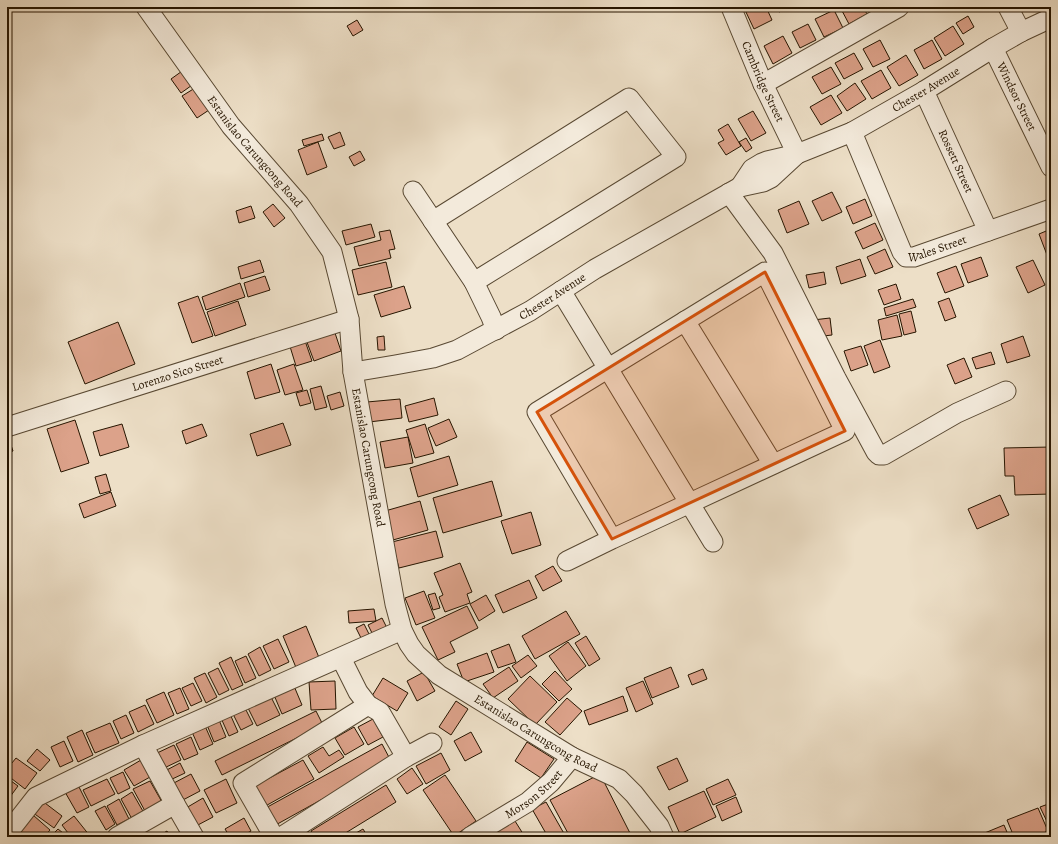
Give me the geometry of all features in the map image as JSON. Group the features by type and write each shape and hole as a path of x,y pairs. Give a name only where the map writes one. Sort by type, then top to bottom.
{"street":[{"name":"Estanislao Carungcong Road","path":"146,7 232,126 299,204 332,252 349,319 353,372 395,604 402,630 409,644 416,654 439,675 572,757 619,779 638,799 659,826 664,837"},
{"name":"Cambridge Street","path":"731,7 763,84 797,154"},
{"path":"763,84 899,7"},
{"path":"1008,7 1021,32"},
{"name":"Chester Avenue","path":"353,372 432,358 457,350 530,311 595,269 735,190 752,169 762,163 797,154 852,132 924,91 993,48 1021,32 1051,18"},
{"name":"Windsor Street","path":"993,48 1051,167"},
{"name":"Rossett Street","path":"924,91 988,231"},
{"path":"433,221 629,98 676,157 474,282"},
{"name":"Wales Street","path":"852,132 902,252 906,257 914,257 1051,208"},
{"path":"735,190 773,253 836,378 879,455 884,455 957,414 1006,391"},
{"path":"413,191 474,282 496,330"},
{"path":"567,561 845,431 764,272 537,412 612,539"},
{"path":"561,291 713,542"},
{"name":"Lorenzo Sico Street","path":"7,427 349,319"},
{"path":"685,321 773,464"},
{"path":"7,834 36,797 144,745 402,630"},
{"path":"341,658 358,692 368,705 380,712 406,757"},
{"path":"274,837 242,783 368,705"},
{"path":"281,837 406,757 432,743"},
{"path":"144,745 194,837"},
{"name":"Morson Street","path":"470,837 528,802 551,782 572,757"},
{"path":"117,837 175,804"}],"highlighted area":[{"path":"765,272 845,431 612,539 537,412"}],"building":[{"path":"751,7 766,7 772,20 754,29 745,10"},
{"path":"777,7 791,7 779,12"},
{"path":"840,7 863,7 867,14 849,24"},
{"path":"865,7 877,7 868,12"},
{"path":"834,10 843,28 824,37 815,19"},
{"path":"968,16 974,27 963,34 956,23"},
{"path":"357,20 363,30 353,36 347,26"},
{"path":"808,24 816,40 800,48 792,32"},
{"path":"953,26 964,44 945,56 934,38"},
{"path":"783,36 792,53 773,64 764,46"},
{"path":"880,40 890,59 873,67 863,49"},
{"path":"932,40 942,59 924,69 914,50"},
{"path":"854,53 863,69 844,79 835,63"},
{"path":"906,55 918,75 899,86 887,67"},
{"path":"831,67 841,84 822,94 812,77"},
{"path":"185,69 195,83 181,93 171,79"},
{"path":"881,70 891,88 872,99 861,81"},
{"path":"855,83 866,99 847,111 837,96"},
{"path":"195,88 209,110 197,118 182,96"},
{"path":"831,95 842,113 821,125 810,107"},
{"path":"753,111 766,133 751,141 738,119"},
{"path":"728,124 741,146 726,155 718,143 724,140 718,130"},
{"path":"340,132 345,145 334,149 328,137"},
{"path":"322,134 324,140 304,146 302,140"},
{"path":"746,138 752,148 746,152 739,142"},
{"path":"318,142 327,167 307,175 298,150"},
{"path":"360,151 365,160 354,166 349,157"},
{"path":"832,192 842,212 822,221 812,201"},
{"path":"865,199 872,216 853,224 846,207"},
{"path":"799,201 809,224 787,233 778,210"},
{"path":"273,204 285,218 274,227 263,212"},
{"path":"251,206 255,218 239,223 236,211"},
{"path":"875,223 883,240 863,249 855,232"},
{"path":"371,224 375,237 346,245 342,231"},
{"path":"1051,229 1051,253 1047,255 1039,234"},
{"path":"390,230 395,249 389,250 391,258 359,266 354,247 381,240 379,232"},
{"path":"885,249 893,267 875,274 867,257"},
{"path":"981,257 988,276 968,283 961,264"},
{"path":"860,259 866,276 841,284 836,267"},
{"path":"260,260 264,272 241,279 238,267"},
{"path":"1033,260 1045,285 1028,293 1016,267"},
{"path":"386,262 392,287 358,295 352,270"},
{"path":"956,266 964,286 945,293 937,273"},
{"path":"824,272 826,284 809,288 806,275"},
{"path":"265,276 270,290 248,297 244,283"},
{"path":"240,283 245,297 206,310 202,297"},
{"path":"896,284 901,299 884,305 878,290"},
{"path":"404,286 411,308 381,317 374,295"},
{"path":"198,296 213,336 192,343 178,303"},
{"path":"949,298 956,317 945,321 938,302"},
{"path":"913,299 916,307 886,316 884,308"},
{"path":"238,301 246,325 215,336 207,312"},
{"path":"911,311 916,332 904,335 899,314"},
{"path":"897,315 902,336 882,340 878,320"},
{"path":"830,318 832,335 815,337 813,320"},
{"path":"118,322 135,364 85,384 68,342"},
{"path":"333,327 341,351 314,361 305,337"},
{"path":"303,335 312,361 296,366 288,340"},
{"path":"384,336 385,350 378,350 377,337"},
{"path":"1023,336 1030,356 1007,363 1001,344"},
{"path":"880,340 890,367 874,373 864,346"},
{"path":"861,346 868,365 851,371 844,351"},
{"path":"991,352 995,364 976,369 972,358"},
{"path":"964,358 972,377 955,384 947,365"},
{"path":"271,364 280,392 255,399 247,372"},
{"path":"294,364 303,390 285,395 277,370"},
{"path":"321,386 327,407 315,410 310,389"},
{"path":"307,390 311,403 300,406 296,393"},
{"path":"340,392 344,406 331,410 327,396"},
{"path":"434,398 438,415 409,422 405,406"},
{"path":"400,399 402,418 369,422 367,402"},
{"path":"449,419 457,437 436,446 428,428"},
{"path":"75,420 89,463 61,472 47,429"},
{"path":"283,423 291,445 257,456 250,434"},
{"path":"122,424 129,447 100,456 93,432"},
{"path":"202,424 207,436 186,444 182,431"},
{"path":"425,424 434,453 415,458 406,430"},
{"path":"7,436 13,451 7,453"},
{"path":"408,437 413,463 385,468 380,442"},
{"path":"1051,447 1051,494 1015,495 1014,476 1005,476 1004,448"},
{"path":"449,456 458,485 418,497 410,468"},
{"path":"106,474 111,491 100,494 95,477"},
{"path":"492,481 502,516 443,533 433,498"},
{"path":"111,492 116,506 84,518 79,504"},
{"path":"1000,495 1009,515 977,529 968,509"},
{"path":"420,501 428,530 393,540 385,511"},
{"path":"531,512 541,545 512,554 501,521"},
{"path":"436,531 443,557 399,568 392,542"},
{"path":"460,563 472,592 467,594 470,603 445,612 439,597 443,595 434,573"},
{"path":"553,566 562,581 543,591 535,576"},
{"path":"529,580 537,598 503,613 495,595"},
{"path":"424,591 435,618 416,625 405,598"},
{"path":"435,593 440,608 433,610 428,595"},
{"path":"486,595 495,611 479,621 470,604"},
{"path":"467,606 478,628 450,642 455,652 438,660 422,627"},
{"path":"374,609 376,621 349,623 348,611"},
{"path":"566,611 580,634 535,659 522,636"},
{"path":"382,618 387,628 373,635 368,625"},
{"path":"364,624 371,638 363,642 356,628"},
{"path":"306,626 320,660 297,670 283,636"},
{"path":"586,636 600,659 589,666 575,643"},
{"path":"278,639 289,662 274,669 263,646"},
{"path":"568,642 586,666 567,681 549,656"},
{"path":"509,644 516,662 498,668 491,651"},
{"path":"260,647 271,670 259,676 248,654"},
{"path":"487,653 494,672 464,682 457,664"},
{"path":"528,655 537,666 521,678 512,666"},
{"path":"246,656 256,678 245,683 235,661"},
{"path":"231,657 243,685 232,690 219,663"},
{"path":"509,667 518,681 493,698 483,684"},
{"path":"671,667 679,687 652,698 644,678"},
{"path":"218,668 229,690 219,695 208,673"},
{"path":"703,669 707,679 692,685 688,675"},
{"path":"555,671 572,689 559,701 542,684"},
{"path":"424,672 435,691 417,701 407,681"},
{"path":"205,673 217,697 206,703 194,678"},
{"path":"530,676 557,702 535,725 508,699"},
{"path":"383,678 408,693 397,711 372,696"},
{"path":"335,681 336,709 311,710 309,682"},
{"path":"643,681 653,704 636,712 626,688"},
{"path":"193,683 202,701 191,706 182,688"},
{"path":"294,686 302,705 282,714 274,695"},
{"path":"180,688 189,709 177,714 168,693"},
{"path":"164,692 174,715 157,723 146,700"},
{"path":"623,696 628,711 589,725 584,711"},
{"path":"271,697 280,715 257,726 248,708"},
{"path":"567,698 582,711 560,735 545,722"},
{"path":"456,701 468,709 451,735 439,727"},
{"path":"145,705 154,724 138,732 129,712"},
{"path":"245,708 253,724 241,730 233,714"},
{"path":"316,711 323,725 222,775 215,761"},
{"path":"230,714 238,732 229,736 221,718"},
{"path":"126,715 134,733 121,739 113,721"},
{"path":"373,719 383,737 368,745 358,727"},
{"path":"219,720 226,737 214,742 207,725"},
{"path":"110,723 119,743 95,753 86,733"},
{"path":"205,726 213,744 200,750 192,732"},
{"path":"354,727 364,744 345,755 335,738"},
{"path":"82,730 93,755 78,762 67,737"},
{"path":"471,732 482,752 465,761 454,741"},
{"path":"191,737 198,754 184,760 176,744"},
{"path":"64,741 73,761 60,767 51,747"},
{"path":"527,742 554,759 541,778 515,761"},
{"path":"382,744 391,761 272,827 262,810"},
{"path":"174,745 181,760 162,769 155,754"},
{"path":"323,747 329,756 339,750 344,757 319,773 308,756"},
{"path":"37,749 50,760 40,771 27,761"},
{"path":"441,753 450,770 426,784 416,766"},
{"path":"16,758 37,773 25,789 7,775 7,769"},
{"path":"677,758 688,781 669,790 657,767"},
{"path":"141,760 150,777 134,786 124,770"},
{"path":"303,760 314,779 260,809 249,789"},
{"path":"180,763 185,773 168,781 163,772"},
{"path":"412,768 423,784 407,794 397,779"},
{"path":"123,772 130,788 118,794 110,778"},
{"path":"191,774 200,791 181,801 172,784"},
{"path":"600,774 632,837 570,837 550,800"},
{"path":"445,775 476,821 454,836 423,790"},
{"path":"7,778 18,786 7,801"},
{"path":"107,779 115,794 91,806 83,790"},
{"path":"226,779 237,803 216,813 204,790"},
{"path":"728,779 736,795 713,805 706,789"},
{"path":"150,781 162,802 145,811 133,789"},
{"path":"78,785 89,807 77,813 65,792"},
{"path":"386,785 396,802 339,837 315,837 311,831"},
{"path":"704,791 716,817 680,834 668,807"},
{"path":"132,792 144,813 132,819 121,799"},
{"path":"736,797 742,812 722,821 716,806"},
{"path":"203,798 213,817 196,826 186,808"},
{"path":"119,799 129,819 117,825 107,806"},
{"path":"41,800 62,816 54,828 32,812"},
{"path":"546,802 566,837 548,837 532,809"},
{"path":"1051,803 1051,830 1040,807"},
{"path":"105,806 115,824 106,830 95,811"},
{"path":"1038,808 1048,831 1034,837 1014,837 1007,820"},
{"path":"33,815 50,830 44,837 17,837 16,836"},
{"path":"74,816 90,836 89,837 71,837 62,825"},
{"path":"244,818 251,831 240,837 230,837 225,829"},
{"path":"515,821 525,837 492,837 491,835"},
{"path":"1004,825 1009,837 975,837"},
{"path":"305,826 312,837 295,837"},
{"path":"58,829 68,837 50,837"},
{"path":"363,829 368,837 349,837"},
{"path":"167,831 170,837 157,837"}]}
